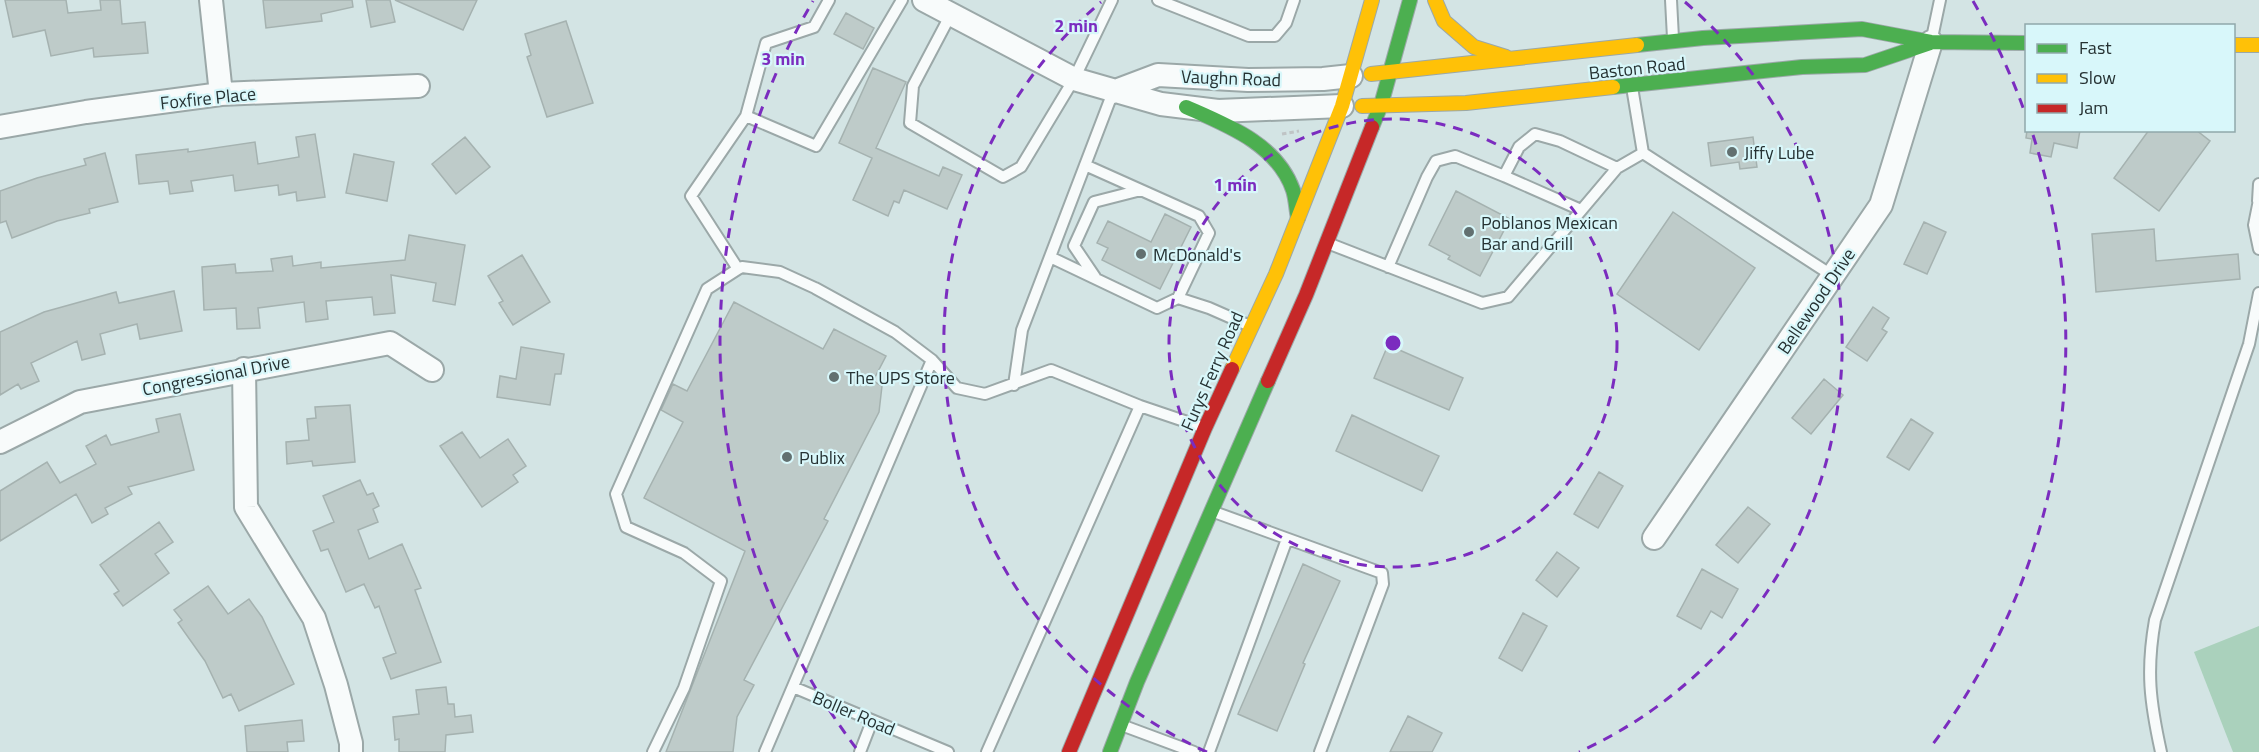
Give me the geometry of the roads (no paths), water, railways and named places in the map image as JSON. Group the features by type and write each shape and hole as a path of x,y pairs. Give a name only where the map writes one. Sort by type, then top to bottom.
{"main road":[{"name":"Furys Ferry Road","path":"1069,752 1205,428 1298,218 1342,106 1372,0"},
{"path":"1110,752 1327,243 1381,105 1410,0"},
{"path":"1435,0 1444,21 1474,47 1513,59"},
{"name":"Baston Road","path":"1351,76 1673,41 1862,29 1931,42 2025,43"},
{"name":"Baston Road","path":"1342,106 1466,103 1802,67 1865,65 1931,42"},
{"path":"2235,45 2259,45"},
{"path":"1186,107 1244,133 1277,161 1294,191 1298,218"}],"street":[{"path":"211,0 221,94"},
{"name":"Vaughn Road","path":"924,0 1074,79 1113,92 1161,104 1218,111 1342,106"},
{"name":"Bellewood Drive","path":"1654,538 1881,205 1931,42"},
{"name":"Vaughn Road","path":"1113,92 1158,75 1248,80 1323,79 1351,76"},
{"name":"Foxfire Place","path":"0,127 86,112 221,94 418,86"},
{"name":"Congressional Drive","path":"0,441 80,402 390,342 432,370"},
{"path":"244,369 246,507 314,618 336,685 351,743 351,752"}],"lane":[{"path":"738,269 690,196 746,117 766,43 814,27 829,0"},
{"path":"746,117 816,147 902,0"},
{"path":"951,14 913,86 910,123 1003,177 1021,167 1074,79 1112,0"},
{"path":"1158,0 1249,36 1275,36 1286,23 1294,0"},
{"path":"1671,0 1673,41"},
{"path":"1931,42 1940,0"},
{"path":"1632,87 1643,153 1833,276"},
{"path":"1014,385 1022,330 1113,92"},
{"path":"1504,176 1519,147 1535,134 1560,141 1617,168"},
{"path":"1327,243 1482,303 1508,297 1617,168 1643,153"},
{"path":"1388,267 1436,161 1455,156 1581,210"},
{"path":"1050,257 1157,308 1178,298 1209,233 1199,216 1085,165"},
{"path":"2259,184 2254,225 2259,249"},
{"path":"1097,279 1074,246 1094,202 1141,190"},
{"path":"653,752 684,687 721,581 684,553 626,527 616,494 707,289 738,269 742,267 780,272 815,288 895,332 932,360 957,388 986,394 1051,370 1140,406 1205,428"},
{"path":"2161,752 2149,681 2150,649 2156,620 2249,344 2259,292"},
{"path":"1178,298 1209,308 1251,327"},
{"path":"765,752 932,360"},
{"path":"987,752 1140,406"},
{"path":"1212,511 1382,573 1383,584 1320,752"},
{"path":"1209,752 1287,539"},
{"name":"Boller Road","path":"793,687 948,752"},
{"path":"860,752 872,721"},
{"path":"1120,724 1194,752"}],"place":[{"name":"Jiffy Lube","path":"1732,152"},
{"name":"Poblanos Mexican Bar and Grill","path":"1469,232"},
{"name":"McDonald's","path":"1141,254"},
{"name":"The UPS Store","path":"834,377"},
{"name":"Publix","path":"787,457"}]}
